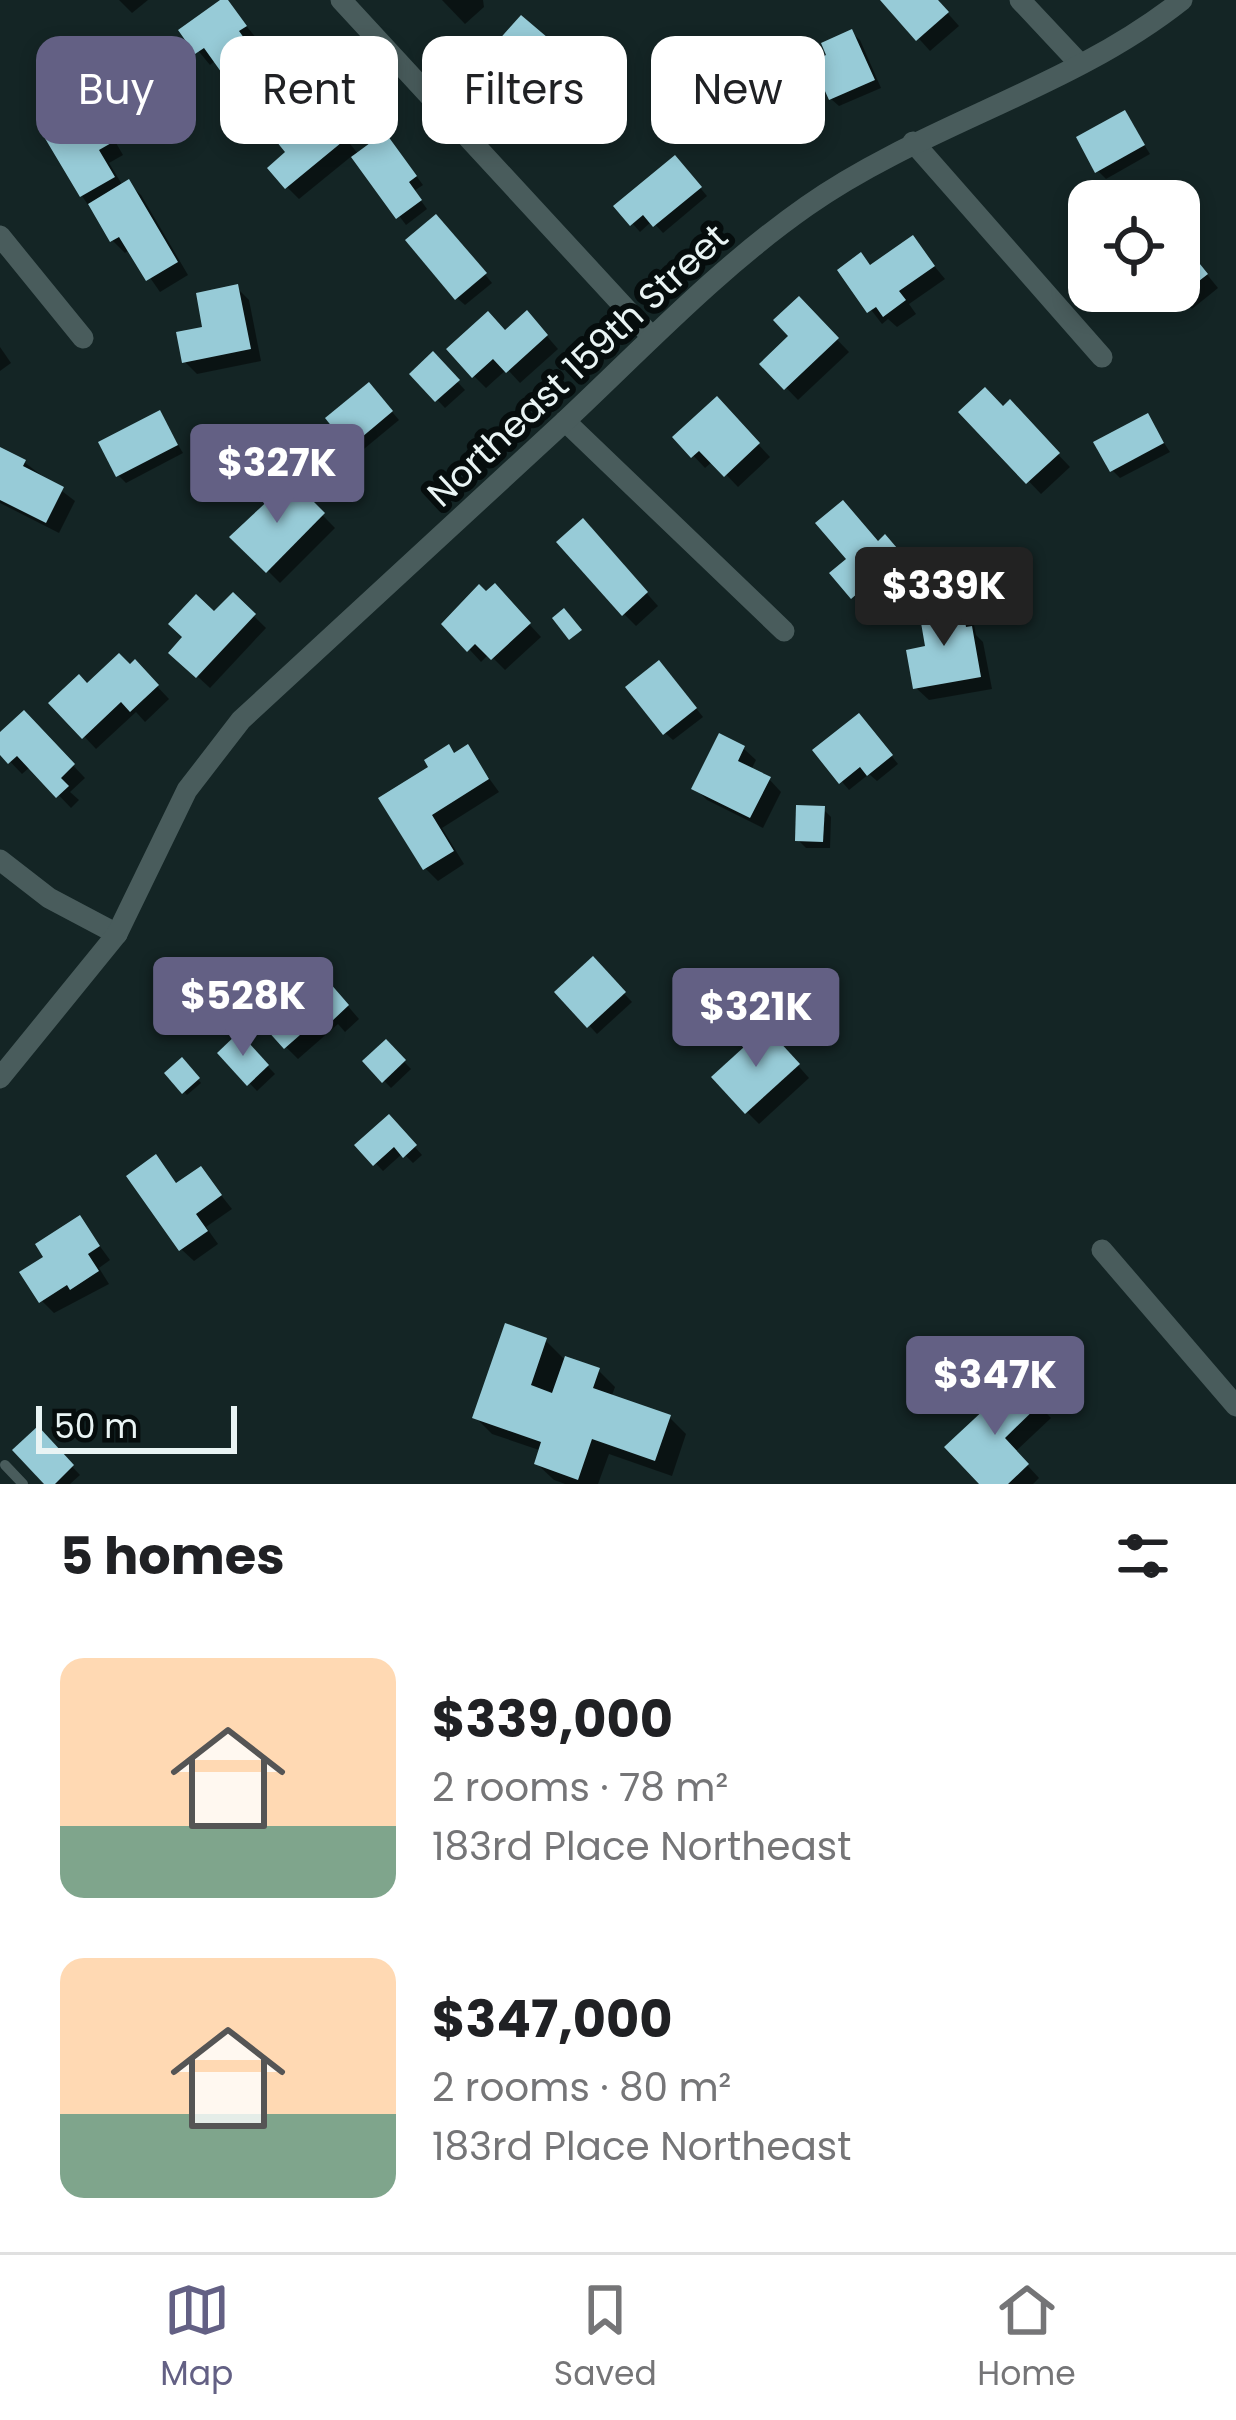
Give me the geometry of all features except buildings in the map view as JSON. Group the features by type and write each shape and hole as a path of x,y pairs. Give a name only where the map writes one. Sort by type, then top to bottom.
{"street":[{"path":"341,0 652,337"},
{"path":"1020,0 1080,64"},
{"name":"Northeast 159th Street","path":"0,1078 117,934 187,790 241,720 737,259 810,204 914,142 1080,64 1182,0"},
{"path":"914,142 1102,357"},
{"path":"0,236 83,338"},
{"path":"566,421 784,631"},
{"path":"0,860 49,898 117,934"},
{"path":"1102,1250 1236,1406"}],"lane":[{"path":"4,1465 22,1484"}]}
